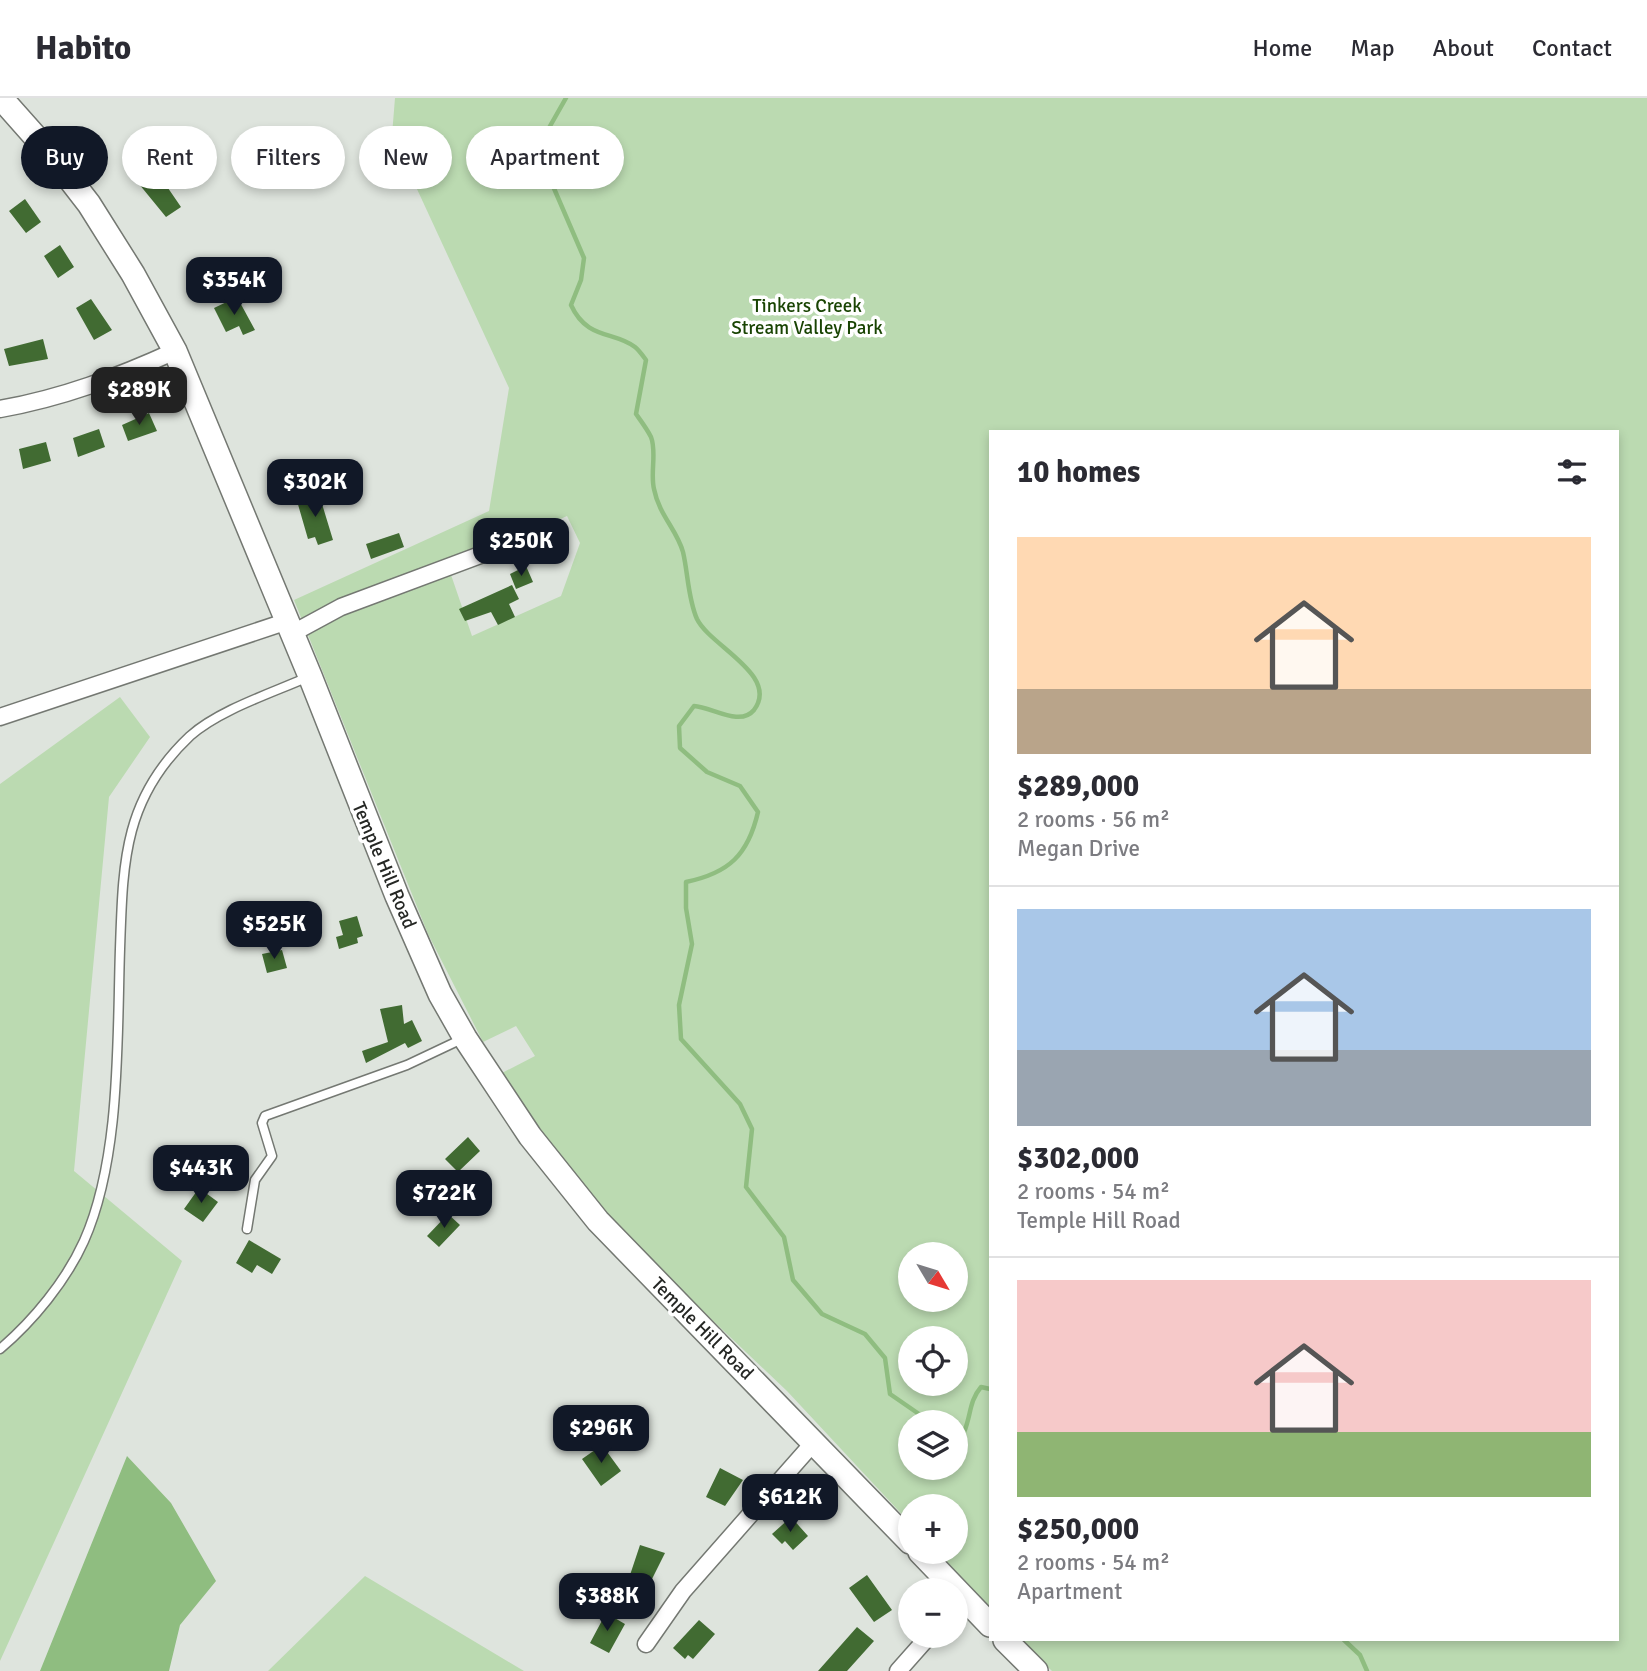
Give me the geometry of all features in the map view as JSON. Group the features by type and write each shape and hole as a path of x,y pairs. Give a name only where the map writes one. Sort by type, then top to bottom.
{"main road":[{"name":"Temple Hill Road","path":"1,98 48,151 89,204 133,274 175,351 310,676 397,896 440,994 464,1038 530,1136 590,1211 898,1529"},
{"path":"930,1564 941,1578"},
{"path":"968,1608 989,1624"},
{"path":"1006,1641 1036,1671"}],"street":[{"path":"0,409 114,379 175,351"},
{"path":"0,717 290,627 515,542"},
{"path":"646,1644 683,1591 815,1441"},
{"path":"898,1671 918,1648"}],"lane":[{"path":"0,1349 31,1320 60,1280 84,1241 95,1209 114,1099 123,878 129,836 142,797 166,761 197,730 310,676"},
{"path":"247,1228 255,1180 272,1156 262,1123 265,1116 407,1065 464,1038"}],"green space":[{"name":"Tinkers Creek Stream Valley Park","path":"395,98 1647,98 1647,1671 1052,1671 1021,1641 1619,1641 1619,430 989,430 989,1608 968,1585 968,1578 962,1578 949,1564 968,1564 968,1494 898,1494 898,1510 787,1391 687,1296 590,1195 554,1152 500,1074 535,1056 516,1026 483,1042 428,934 294,600 489,511 509,388 417,189 452,189 452,126 393,126","holes":["567,516 580,543 561,596 472,636 449,569"]},
{"path":"120,697 150,737 109,797 74,1171 182,1261 0,1661 0,784"},
{"path":"365,1576 524,1671 268,1671"}],"shaded area":[{"path":"127,1456 171,1503 216,1581 180,1625 169,1671 40,1671"}],"building":[{"path":"143,189 169,189 181,207 166,217"},
{"path":"25,199 41,222 26,233 9,211"},
{"path":"60,245 74,267 58,278 44,256"},
{"path":"237,297 255,330 243,335 239,326 226,332 214,308"},
{"path":"91,299 112,330 94,340 76,308"},
{"path":"43,339 48,359 9,366 4,349"},
{"path":"149,413 157,431 128,441 122,425"},
{"path":"99,429 105,447 78,457 73,438"},
{"path":"46,442 51,461 23,469 19,449"},
{"path":"319,494 333,540 318,545 315,537 308,539 297,501"},
{"path":"399,533 404,547 371,559 366,544"},
{"path":"526,566 533,582 516,589 510,574"},
{"path":"512,585 519,599 509,604 515,617 498,625 491,612 465,621 459,609"},
{"path":"357,916 363,936 357,938 358,943 339,949 336,937 343,935 339,921"},
{"path":"282,950 287,968 267,973 262,954"},
{"path":"402,1005 404,1024 412,1020 422,1041 408,1048 405,1043 366,1063 362,1051 388,1042 380,1009"},
{"path":"468,1137 480,1151 458,1172 445,1159"},
{"path":"199,1188 218,1202 203,1222 184,1209"},
{"path":"448,1214 460,1225 439,1247 427,1236"},
{"path":"249,1240 281,1259 272,1274 257,1265 252,1273 236,1263"},
{"path":"602,1445 621,1471 601,1486 582,1459"},
{"path":"720,1468 743,1480 725,1506 706,1497"},
{"path":"791,1517 808,1536 793,1550 785,1541 782,1544 772,1534"},
{"path":"640,1545 665,1553 651,1581 630,1575"},
{"path":"867,1575 892,1610 874,1622 849,1588"},
{"path":"606,1613 625,1624 609,1653 590,1643"},
{"path":"699,1620 715,1634 693,1659 688,1655 685,1659 673,1648"},
{"path":"857,1627 874,1641 847,1671 818,1671"}],"waterway":[{"path":"566,98 537,149 584,258 581,280 571,305 585,324 627,342 646,360 636,414 651,437 656,498 683,552 694,611 704,629 751,673 758,685 760,697 754,710 741,717 694,706 679,726 680,748 707,772 740,786 758,812 749,840 734,860 714,873 686,882 686,908 692,944 679,1005 681,1039 740,1104 752,1129 746,1187 784,1237 793,1280 822,1314 865,1334 885,1358 890,1394 913,1410"},
{"path":"968,1420 977,1392 981,1387 989,1389"},
{"path":"1345,1641 1360,1655 1367,1671"}]}
